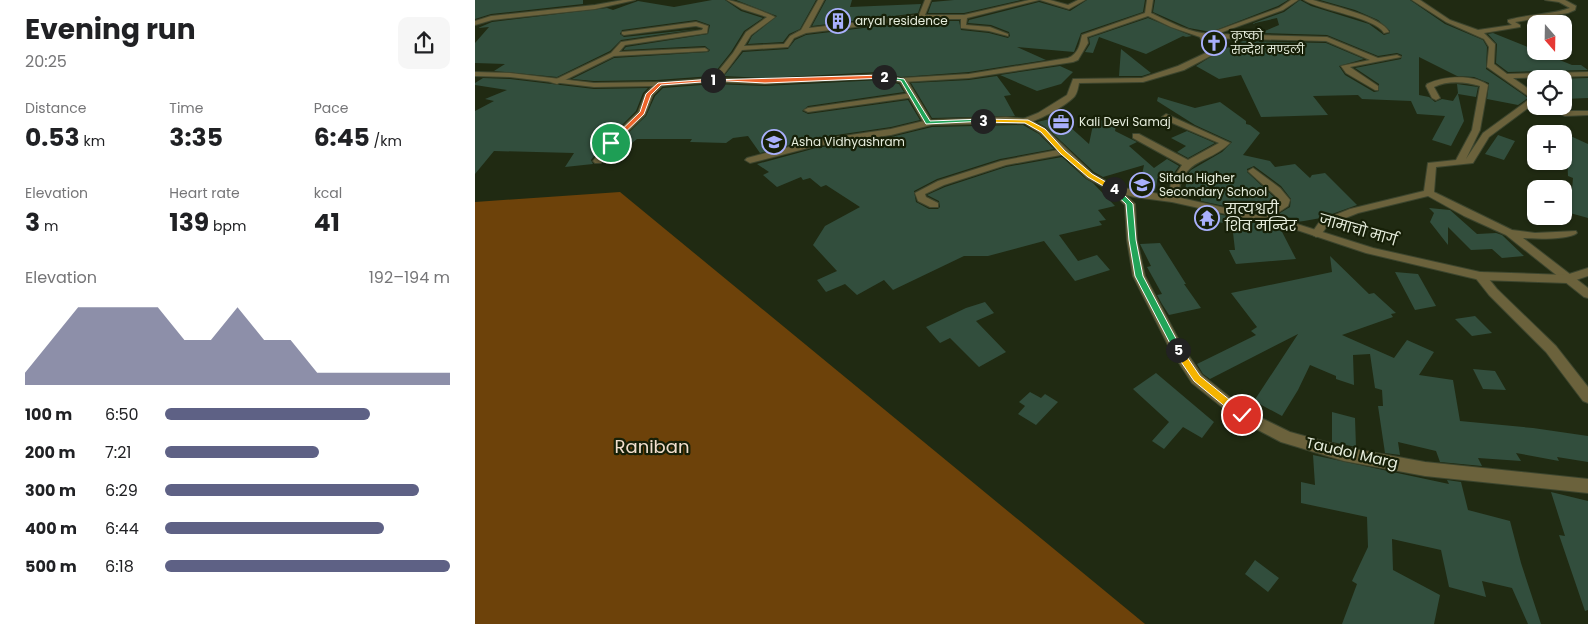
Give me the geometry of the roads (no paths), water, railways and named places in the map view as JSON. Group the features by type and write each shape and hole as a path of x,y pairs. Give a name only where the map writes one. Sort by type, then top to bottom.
{"street":[{"path":"475,23 491,18 595,7 632,0"},
{"path":"715,80 729,61 738,53 745,36 753,28 772,17 744,8 730,0"},
{"path":"804,31 821,0"},
{"path":"921,17 928,0"},
{"path":"740,48 786,46 793,37 804,31 921,17 964,17 1036,0"},
{"path":"1043,0 1069,7 1082,0"},
{"path":"1148,14 1150,0"},
{"path":"1203,36 1281,9 1295,0"},
{"path":"1307,0 1369,20 1385,29 1386,32"},
{"path":"1415,0 1432,7 1455,24 1478,32 1491,43 1493,50 1490,65 1527,91"},
{"path":"1478,32 1519,26 1511,21 1522,17 1560,15 1573,9 1573,6 1560,0 1548,0"},
{"path":"475,74 518,76 554,82 594,84 660,84 715,80 765,82 880,76 903,80 969,76 1070,60 1075,58 1085,43 1084,36 1148,14 1173,26 1203,36 1327,39 1377,60"},
{"path":"964,17 963,26 990,28 1006,35"},
{"path":"554,82 613,54 623,43 705,32 706,27 696,24 625,33"},
{"path":"750,160 816,143 891,132 928,123 1026,121 1041,115 1071,96 1076,81 1143,80 1181,68 1216,51 1207,48 1203,36"},
{"path":"613,54 705,50"},
{"path":"1375,88 1349,71 1345,66 1397,57"},
{"path":"1507,76 1588,74"},
{"path":"903,80 928,123"},
{"path":"1436,98 1430,86 1436,82 1467,80 1484,85 1476,130 1459,163"},
{"path":"598,161 611,143 642,113 649,94 660,84"},
{"path":"808,110 912,95"},
{"path":"1429,193 1431,165 1470,161 1486,135 1503,124 1513,113 1527,104"},
{"path":"1572,114 1588,113"},
{"path":"1166,117 1227,143 1188,164 1174,184 1171,199"},
{"name":"जामाचो मार्ग","path":"1026,121 1043,131 1090,176 1114,189 1171,199 1297,227 1370,251 1480,276 1567,279 1588,272"},
{"path":"1136,136 1188,164"},
{"path":"934,205 922,199 920,193 941,183 1004,162 1063,152"},
{"path":"1253,171 1285,200 1284,204 1275,210 1270,221"},
{"name":"Taudol Marg","path":"1114,189 1129,204 1132,240 1139,276 1177,349 1197,379 1242,415 1286,437 1344,454 1425,469 1588,486"},
{"path":"1316,234 1324,223 1354,211 1429,193 1468,214 1510,232 1535,236 1572,233"},
{"path":"1510,232 1588,294"},
{"path":"1480,276 1493,292 1551,350 1588,397"}],"place":[{"name":"aryal residence","path":"838,21"},
{"name":"कृष्को सन्देश मण्डली","path":"1214,43"},
{"name":"Kali Devi Samaj","path":"1061,122"},
{"name":"Asha Vidhyashram","path":"774,142"},
{"name":"Sitala Higher Secondary School","path":"1142,185"},
{"name":"सत्यश्वरी शिव मन्दिर","path":"1207,218"}],"park label":[{"name":"Raniban","path":"652,447"}]}
